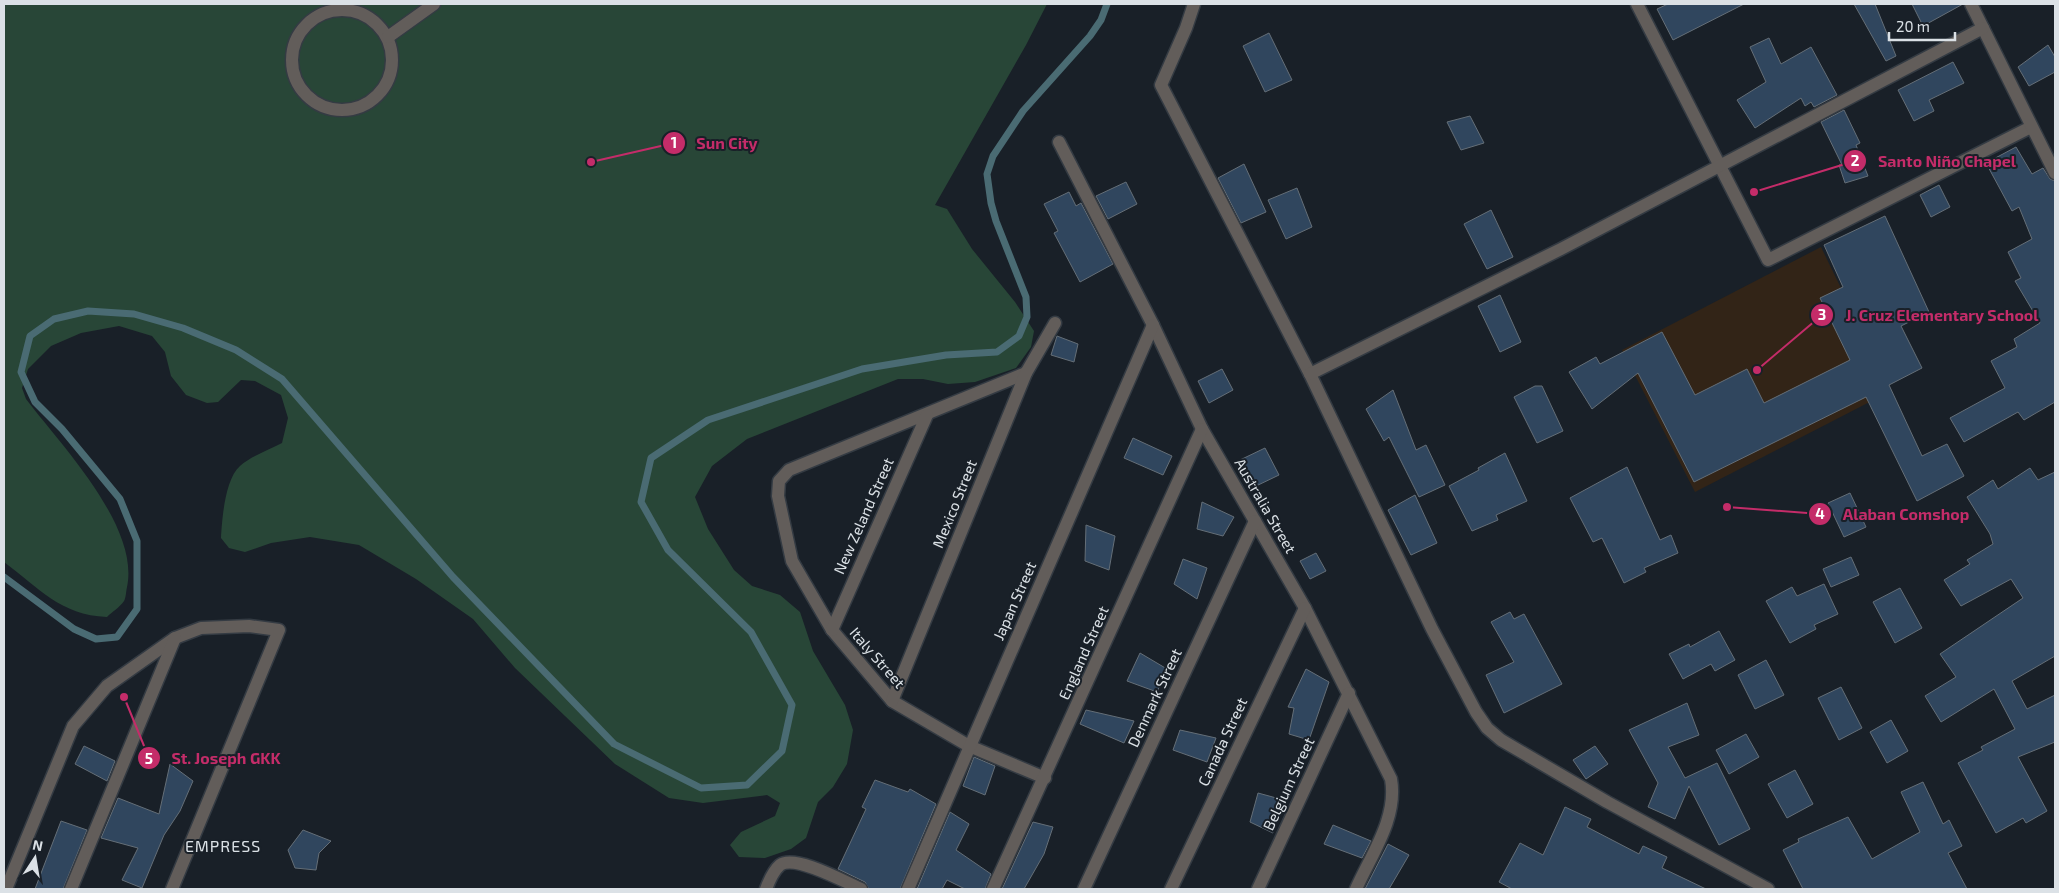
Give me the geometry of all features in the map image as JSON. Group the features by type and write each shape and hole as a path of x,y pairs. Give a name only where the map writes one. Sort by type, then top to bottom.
{"street":[{"path":"388,37 434,4"},
{"path":"1194,4 1186,28 1161,84 1310,374 1432,629 1487,728 1501,740 1574,783 1768,889"},
{"path":"1637,4 1768,260 2031,127"},
{"path":"1971,4 2055,173"},
{"path":"337,10 352,10 367,16 379,24 388,37 393,51 393,66 389,81 381,94 362,106 340,110 325,108 301,90 294,76 292,61 296,39 310,21 323,13 337,10"},
{"path":"1310,374 1720,167 1983,28"},
{"name":"Australia Street","path":"1059,142 1153,326 1202,429 1305,608 1391,779 1393,791 1390,816 1356,889"},
{"name":"Mexico Street","path":"892,701 1026,373 1055,323"},
{"name":"Japan Street","path":"908,889 1153,326"},
{"path":"927,415 1026,373"},
{"name":"Italy Street","path":"927,415 789,470 779,481 778,496 792,561 832,630 892,701 969,746 1045,778"},
{"name":"New Zeland Street","path":"832,630 927,415"},
{"name":"England Street","path":"993,889 1202,429"},
{"name":"Denmark Street","path":"1084,889 1255,521"},
{"name":"Canada Street","path":"1171,889 1305,608"},
{"path":"6,889 73,726 107,686 175,638 201,628 249,626 279,630 172,889"},
{"path":"71,889 175,638"},
{"name":"Belgium Street","path":"1258,889 1349,693"},
{"path":"4,863 19,855"},
{"path":"766,889 775,871 781,864 792,862 804,864 861,889"}],"shaded area":[{"path":"1821,247 1891,391 1695,492 1622,350"}],"green space":[{"path":"4,4 1047,4 1026,45 935,205 947,209 972,249 1015,302 1034,331 1031,347 1016,368 975,382 948,384 923,379 898,379 747,439 712,466 695,497 708,529 734,570 752,586 780,595 800,612 813,651 845,705 853,730 847,764 833,787 818,802 806,838 791,849 765,858 739,857 730,845 741,832 775,816 780,803 767,795 703,803 669,798 615,764 515,668 473,619 416,579 359,545 310,537 271,543 245,552 229,548 221,538 225,500 231,480 244,462 282,443 288,418 281,395 255,381 241,380 218,402 207,403 186,395 171,376 165,352 152,336 119,326 81,333 51,346 28,369 22,388 26,399 76,462 110,513 121,538 128,563 127,587 124,601 107,617 76,611 63,606 51,598 4,562"}],"building":[{"path":"1668,4 1744,4 1673,40 1657,9"},
{"path":"1854,4 1875,4 1896,56 1886,61"},
{"path":"1912,4 1963,4 1923,26"},
{"path":"1269,33 1292,80 1265,92 1243,46"},
{"path":"1769,38 1781,64 1811,47 1837,95 1814,107 1811,102 1805,106 1801,98 1755,128 1737,100 1766,82 1750,47"},
{"path":"2048,45 2055,57 2055,72 2029,86 2018,67"},
{"path":"1953,62 1964,83 1929,100 1934,111 1914,121 1898,90"},
{"path":"1844,110 1860,143 1856,145 1868,176 1845,183 1839,165 1842,165 1821,122"},
{"path":"1470,116 1484,143 1461,150 1447,122"},
{"path":"2016,147 2032,174 2043,168 2050,179 2055,181 2055,402 2024,420 2018,412 1964,442 1950,418 2005,388 1991,361 2017,347 2014,339 2040,323 2015,281 2021,278 2008,252 2032,239 2019,207 2012,211 1986,163"},
{"path":"1244,164 1266,212 1241,223 1218,178"},
{"path":"1126,182 1137,204 1108,219 1096,196"},
{"path":"1939,185 1950,207 1931,217 1920,195"},
{"path":"1297,188 1312,227 1286,239 1268,200"},
{"path":"1069,192 1076,206 1081,203 1113,264 1080,282 1054,233 1058,231 1044,204"},
{"path":"1491,210 1513,257 1487,269 1464,224"},
{"path":"1885,216 1929,312 1901,326 1922,368 1889,385 1922,456 1947,444 1964,476 1917,501 1866,397 1694,482 1638,373 1592,409 1569,372 1596,357 1600,364 1662,332 1695,395 1747,369 1764,403 1850,360 1820,298 1843,287 1824,245"},
{"path":"1500,295 1521,342 1500,352 1478,306"},
{"path":"1057,336 1078,344 1074,362 1051,355"},
{"path":"1222,369 1233,390 1209,403 1198,381"},
{"path":"1535,386 1542,386 1563,431 1537,443 1514,397"},
{"path":"1393,390 1416,450 1426,445 1445,485 1419,497 1389,437 1384,441 1366,409"},
{"path":"1133,438 1172,456 1163,475 1124,458"},
{"path":"1265,448 1279,475 1254,487 1240,460"},
{"path":"1505,453 1527,501 1496,515 1498,520 1472,531 1449,486"},
{"path":"1627,467 1660,540 1671,535 1678,553 1644,568 1646,572 1624,583 1602,538 1593,542 1570,498"},
{"path":"2030,468 2038,480 2055,472 2055,656 2012,681 2027,709 2055,695 2055,742 2018,757 2047,811 2026,823 2023,818 1996,833 1958,763 1983,750 1981,747 2015,729 1994,689 1941,722 1925,696 1956,677 1940,654 2023,598 2011,579 1961,606 1944,580 1970,564 1967,560 1993,544 1990,534 1967,497 1993,480 1998,489"},
{"path":"1850,493 1866,527 1844,537 1828,503"},
{"path":"1415,495 1437,543 1411,555 1388,510"},
{"path":"1202,502 1234,517 1223,536 1197,529"},
{"path":"1086,525 1115,536 1109,570 1085,561"},
{"path":"1316,553 1326,571 1310,579 1300,561"},
{"path":"1851,557 1859,575 1831,587 1823,569"},
{"path":"1183,559 1207,568 1197,599 1174,584"},
{"path":"1824,584 1838,614 1814,625 1816,629 1790,643 1766,601 1792,587 1797,596"},
{"path":"1900,588 1922,628 1895,643 1873,602"},
{"path":"1510,612 1514,619 1524,614 1562,684 1504,713 1486,675 1514,662 1491,622"},
{"path":"1719,631 1735,660 1715,671 1711,664 1683,679 1669,654 1689,644 1690,647"},
{"path":"1140,653 1167,669 1157,692 1127,681"},
{"path":"1766,660 1784,695 1755,709 1738,675"},
{"path":"1306,669 1329,682 1309,740 1289,734 1294,708 1288,707"},
{"path":"1841,687 1862,728 1839,740 1818,698"},
{"path":"1687,703 1699,735 1668,747 1685,778 1717,763 1750,829 1719,845 1689,786 1675,819 1648,807 1658,783 1629,730"},
{"path":"1086,710 1134,721 1124,743 1080,724"},
{"path":"1891,720 1908,751 1887,763 1870,732"},
{"path":"1180,730 1216,738 1207,762 1173,750"},
{"path":"1746,734 1759,757 1729,774 1716,750"},
{"path":"84,746 115,761 107,781 75,764"},
{"path":"1595,746 1608,764 1586,779 1573,760"},
{"path":"974,757 995,766 985,795 963,786"},
{"path":"170,764 193,781 180,811 164,835 142,888 122,880 138,848 101,838 118,798 159,814"},
{"path":"1795,770 1813,804 1787,818 1768,784"},
{"path":"875,780 908,792 910,789 936,804 900,889 869,889 865,882 838,869 866,809 862,807"},
{"path":"1923,782 1943,824 1949,820 1962,846 1948,853 1967,889 1803,889 1783,850 1799,842 1798,839 1848,817 1872,859 1920,832 1901,792"},
{"path":"1258,793 1280,799 1273,833 1250,822"},
{"path":"1565,807 1591,819 1587,827 1639,854 1643,846 1667,857 1662,868 1706,889 1512,889 1499,882 1520,843 1543,855"},
{"path":"950,812 969,824 956,850 991,874 985,889 965,889 947,880 942,889 917,889"},
{"path":"61,821 87,830 63,889 35,889"},
{"path":"1033,822 1053,827 1044,854 1024,889 1002,889"},
{"path":"1333,825 1371,841 1362,858 1324,844"},
{"path":"303,830 331,841 319,853 316,870 295,868 288,850"},
{"path":"1388,844 1409,855 1389,889 1365,889"}],"waterway":[{"path":"4,577 74,629 96,639 117,637 137,609 137,541 120,499 62,429 35,402 21,372 30,336 54,319 88,311 134,314 183,328 236,350 282,379 453,577 614,744 701,788 747,785 782,751 792,705 751,632 668,550 641,502 651,458 708,420 862,369 946,355 997,352 1019,336 1027,317 1026,297 996,221 991,203 987,174 993,156 1023,111 1090,36 1101,20 1107,4"}],"place":[{"name":"Sun City","path":"591,162"},
{"name":"Santo Niño Chapel","path":"1754,192"},
{"name":"J. Cruz Elementary School","path":"1757,370"},
{"name":"Alaban Comshop","path":"1727,507"},
{"name":"St. Joseph GKK","path":"124,697"}],"district":[{"name":"EMPRESS","path":"223,846"}]}
